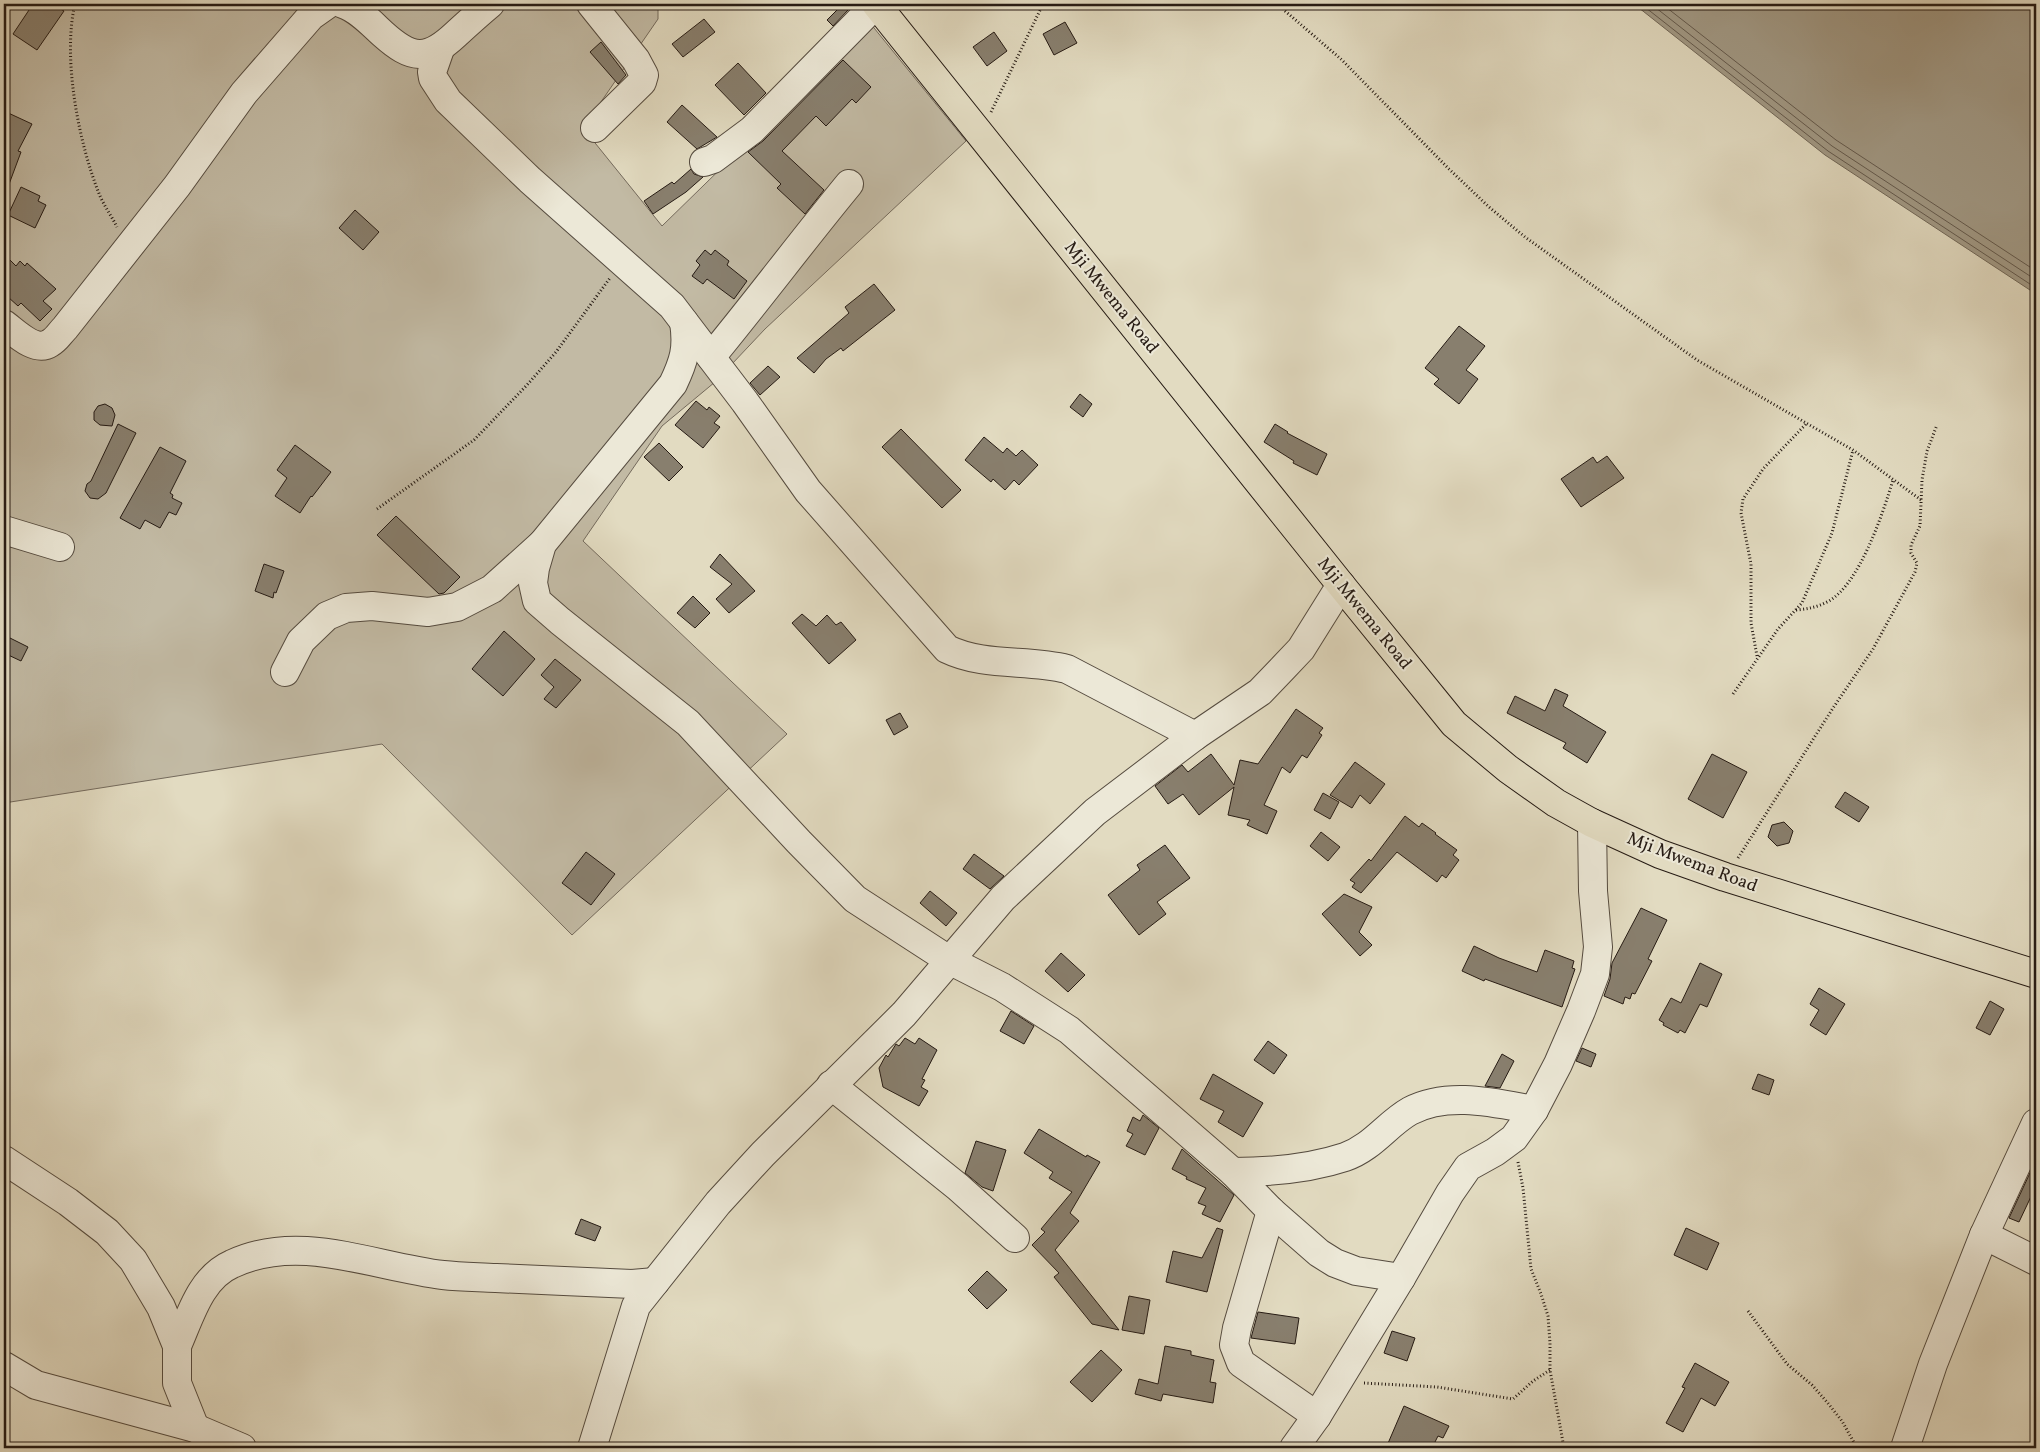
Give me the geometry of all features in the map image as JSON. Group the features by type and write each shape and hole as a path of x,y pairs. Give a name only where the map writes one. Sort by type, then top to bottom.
{"main road":[{"name":"Mji Mwema Road","path":"876,4 979,135 1454,724 1516,775 1556,803 1592,823 1660,854 1725,878 2036,974"}],"street":[{"path":"4,324 28,342 44,346 51,343 65,328 177,186 244,93 311,16 328,4"},
{"path":"343,4 365,17 394,44 413,53 432,53 440,48 490,4"},
{"path":"591,4 636,60 644,75 642,82 595,128"},
{"path":"704,162 713,158 752,130 876,4"},
{"path":"440,48 432,72 433,78 448,100 530,180 672,306 746,402 808,491 947,648 960,655 981,659 1051,665 1067,669 1195,736"},
{"path":"710,357 850,184"},
{"path":"285,672 301,640 327,616 346,608 372,606 428,612 457,607 492,589 542,544 673,384 683,363 687,341 684,322"},
{"path":"4,530 60,547"},
{"path":"542,544 534,568 533,583 538,601 560,621 688,723 855,899 948,960 1002,987 1069,1030 1233,1172 1270,1211 1319,1253 1356,1271 1401,1278"},
{"path":"592,1448 636,1306 689,1237 718,1203 762,1154 904,1014 948,960 1003,898 1095,812 1195,736 1260,692 1301,648 1341,585"},
{"path":"1294,1448 1338,1382 1450,1193 1468,1167 1514,1138 1534,1110 1558,1064 1581,1012 1595,974 1598,931 1593,891 1592,823"},
{"path":"831,1085 958,1187 1015,1238"},
{"path":"1233,1172 1281,1171 1346,1156 1372,1144 1410,1111 1433,1104 1457,1101 1483,1101 1534,1110"},
{"path":"1905,1448 1932,1364 1984,1235 2036,1122"},
{"path":"4,1160 68,1202 106,1232 133,1260 161,1307 177,1346 177,1384 195,1428"},
{"path":"1270,1211 1237,1328 1234,1345 1242,1363 1317,1416"},
{"path":"1984,1235 2036,1261"},
{"path":"177,1346 197,1301 210,1278 231,1264 254,1256 282,1251 314,1250 443,1275 632,1284 655,1282"},
{"path":"4,1366 36,1385 195,1428 242,1448"}],"path":[{"path":"75,4 71,39 72,64 77,113 85,152 101,198 128,247"},
{"path":"979,135 1043,4"},
{"path":"1277,4 1342,60 1449,170 1525,238 1697,360 1854,450 1921,500"},
{"path":"377,509 474,440 556,352 584,316 621,261"},
{"path":"1758,657 1751,623 1751,564 1741,513 1743,498 1763,469 1807,423"},
{"path":"1725,878 1833,708 1873,649 1910,582 1917,564 1911,553 1911,545 1920,526 1922,515 1922,480 1927,451 1937,425"},
{"path":"1733,694 1785,619 1802,603 1832,532 1854,450"},
{"path":"1796,610 1813,609 1831,600 1850,580 1871,544 1894,480"},
{"path":"1514,1138 1523,1188 1531,1269 1548,1316 1550,1370 1564,1448"},
{"path":"1748,1311 1787,1364 1812,1385 1832,1408 1857,1448"},
{"path":"1338,1382 1437,1387 1512,1399 1550,1370"}],"shaded area":[{"path":"4,4 658,4 658,19 583,128 662,226 870,23 966,141 765,329 715,382 662,426 583,541 787,734 572,935 382,744 4,803"}],"water":[{"path":"1634,4 2036,4 2036,294 1825,155"}],"building":[{"path":"33,4 52,4 64,11 37,50 13,34"},
{"path":"843,4 848,10 833,26 827,20"},
{"path":"704,19 715,32 683,57 672,44"},
{"path":"1065,22 1077,43 1054,55 1043,34"},
{"path":"994,32 1007,51 987,66 973,47"},
{"path":"601,42 626,75 618,84 590,52"},
{"path":"843,60 871,87 856,103 852,99 826,126 816,116 782,151 824,190 805,214 777,188 781,184 748,152 763,141"},
{"path":"738,63 766,93 744,115 715,85"},
{"path":"682,105 717,137 697,149 667,122"},
{"path":"4,111 32,124 18,151 21,152 5,195"},
{"path":"691,169 694,174 703,177 686,192 653,214 644,201 672,182 674,184"},
{"path":"21,187 40,196 38,201 46,205 35,228 8,215"},
{"path":"355,210 379,232 363,250 339,228"},
{"path":"705,250 711,255 715,250 729,261 727,265 747,281 734,299 707,279 703,284 692,276 700,265 696,261"},
{"path":"4,254 16,266 20,261 25,266 27,263 56,289 43,301 52,309 40,321 21,303 18,306 8,297 9,294 4,289"},
{"path":"874,284 895,310 843,351 841,348 826,359 814,373 797,358 849,313 845,307"},
{"path":"1459,326 1485,346 1466,370 1478,379 1459,404 1434,384 1439,379 1425,368"},
{"path":"768,366 780,377 760,395 750,383"},
{"path":"1080,394 1092,404 1083,417 1070,407"},
{"path":"696,401 707,410 709,407 720,416 714,423 720,427 703,448 675,425"},
{"path":"105,404 112,408 115,415 112,426 100,425 94,420 94,412 98,406"},
{"path":"118,424 136,433 106,493 98,499 90,498 85,491 87,484 91,481"},
{"path":"1275,424 1287,433 1327,454 1317,475 1293,463 1294,461 1264,442"},
{"path":"901,429 961,490 942,508 882,447"},
{"path":"984,437 1003,453 1007,448 1016,456 1022,450 1038,465 1019,485 1014,480 1005,490 993,479 991,482 965,460"},
{"path":"659,443 683,467 669,481 644,457"},
{"path":"295,445 331,472 300,513 275,496 287,478 277,470"},
{"path":"160,447 186,461 170,493 173,495 172,498 182,503 176,515 169,512 160,528 145,520 140,529 120,518"},
{"path":"1607,456 1624,478 1581,507 1561,479 1593,457 1597,463"},
{"path":"396,516 460,577 444,593 439,594 377,535"},
{"path":"720,554 755,591 729,613 716,599 732,584 710,567"},
{"path":"264,564 284,571 273,598 255,591"},
{"path":"693,596 710,613 695,628 677,613"},
{"path":"802,614 816,626 827,615 836,625 841,622 856,640 829,664 792,623"},
{"path":"504,631 535,659 503,696 472,669"},
{"path":"4,635 28,647 21,661 4,653"},
{"path":"555,659 581,680 556,708 544,699 554,687 541,675"},
{"path":"1555,689 1568,695 1563,706 1606,732 1587,763 1563,748 1566,743 1507,713 1515,696 1545,711"},
{"path":"1296,709 1323,728 1319,733 1322,735 1307,758 1302,755 1290,773 1282,767 1264,805 1277,811 1267,834 1247,825 1250,820 1228,815 1234,787 1199,815 1183,794 1168,804 1155,786 1182,765 1188,772 1211,754 1234,785 1240,760 1258,764"},
{"path":"900,713 908,727 894,735 886,720"},
{"path":"1712,754 1747,772 1723,818 1688,799"},
{"path":"1355,762 1385,784 1370,804 1360,795 1352,808 1330,795"},
{"path":"1845,792 1869,807 1859,822 1835,807"},
{"path":"1323,793 1339,802 1330,819 1314,810"},
{"path":"1405,816 1419,827 1422,823 1457,850 1453,855 1459,860 1446,878 1442,875 1437,882 1397,852 1361,893 1352,887 1355,883 1350,880 1369,859 1371,861"},
{"path":"1784,822 1793,831 1789,843 1777,846 1768,837 1772,825"},
{"path":"1321,832 1340,847 1328,861 1310,846"},
{"path":"1165,845 1190,878 1157,902 1166,914 1139,935 1108,895 1140,870 1137,865"},
{"path":"586,852 615,874 591,905 562,883"},
{"path":"974,854 1004,876 990,889 963,869"},
{"path":"930,891 957,913 946,926 920,903"},
{"path":"1344,894 1372,907 1359,932 1372,945 1360,956 1322,914"},
{"path":"1641,908 1667,920 1648,959 1652,961 1635,994 1632,993 1630,999 1625,997 1623,1004 1604,996 1610,979 1612,963"},
{"path":"1474,946 1499,958 1537,972 1545,950 1574,961 1572,968 1575,969 1562,1007 1485,979 1484,981 1462,971"},
{"path":"1061,953 1085,975 1068,992 1045,971"},
{"path":"1700,963 1722,974 1707,1007 1700,1004 1685,1033 1680,1030 1678,1033 1663,1025 1664,1023 1659,1020 1671,998 1681,1003"},
{"path":"1819,988 1845,1004 1826,1035 1810,1025 1819,1010 1810,1004"},
{"path":"1990,1001 2004,1009 1990,1035 1976,1028"},
{"path":"1011,1011 1034,1026 1024,1044 1000,1031"},
{"path":"905,1038 915,1044 919,1038 937,1050 922,1079 925,1080 921,1087 928,1091 919,1106 883,1087 879,1068 886,1055 888,1057 896,1044 899,1046"},
{"path":"1268,1041 1287,1055 1274,1074 1254,1060"},
{"path":"1582,1048 1596,1054 1591,1067 1576,1061"},
{"path":"1502,1054 1514,1061 1500,1088 1485,1086"},
{"path":"1213,1074 1263,1103 1243,1137 1218,1122 1224,1111 1200,1099"},
{"path":"1758,1074 1774,1080 1769,1095 1752,1089"},
{"path":"1143,1115 1159,1128 1145,1155 1126,1146 1133,1134 1127,1131 1133,1117 1140,1121"},
{"path":"1039,1129 1086,1157 1087,1155 1100,1162 1070,1213 1079,1221 1055,1250 1119,1330 1092,1324 1054,1277 1059,1273 1032,1245 1045,1232 1041,1229 1072,1192 1049,1178 1053,1172 1024,1153"},
{"path":"976,1141 1006,1150 993,1191 982,1187 965,1173"},
{"path":"1182,1149 1234,1195 1220,1222 1202,1214 1206,1206 1198,1203 1206,1188 1186,1179 1187,1177 1172,1169"},
{"path":"2036,1160 2036,1186 2019,1222 2009,1218"},
{"path":"581,1219 601,1227 595,1241 575,1234"},
{"path":"1217,1228 1223,1230 1207,1292 1166,1282 1173,1251 1202,1258"},
{"path":"1686,1228 1719,1243 1707,1270 1674,1255"},
{"path":"987,1271 1007,1290 987,1309 968,1290"},
{"path":"1129,1296 1150,1300 1144,1334 1122,1330"},
{"path":"1258,1312 1299,1318 1295,1344 1251,1338"},
{"path":"1392,1331 1415,1338 1407,1361 1384,1353"},
{"path":"1165,1346 1191,1351 1191,1355 1214,1360 1210,1382 1216,1383 1213,1403 1163,1394 1161,1401 1135,1394 1139,1379 1158,1384"},
{"path":"1101,1350 1122,1370 1092,1402 1070,1382"},
{"path":"1695,1363 1729,1382 1715,1406 1701,1398 1683,1432 1666,1423 1685,1388 1682,1387"},
{"path":"1404,1406 1449,1426 1443,1438 1438,1436 1432,1448 1386,1448"}]}
